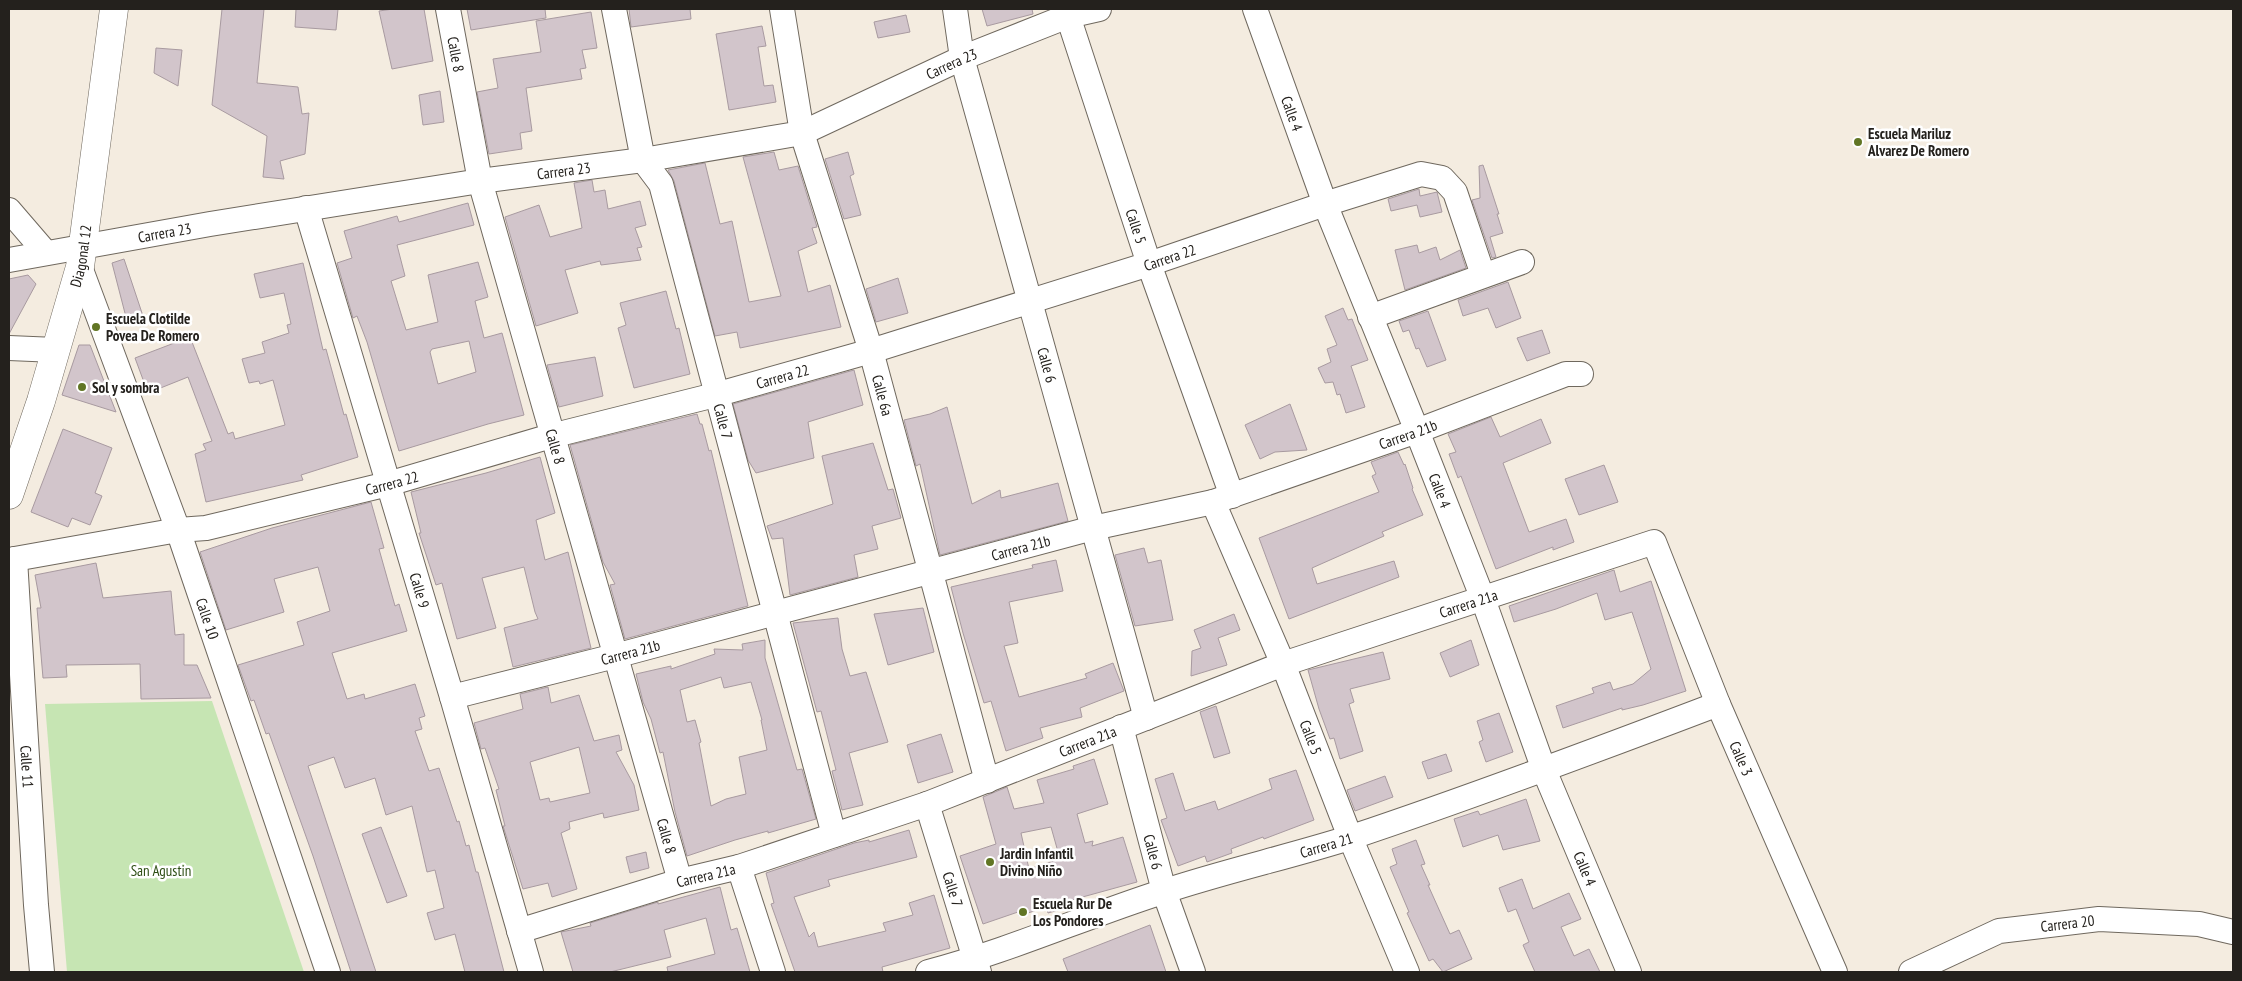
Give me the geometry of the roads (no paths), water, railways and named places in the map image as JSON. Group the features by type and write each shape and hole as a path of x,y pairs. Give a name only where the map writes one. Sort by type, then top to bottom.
{"highway":[{"name":"Diagonal 12","path":"9,495 56,350 81,256 114,9"}],"street":[{"name":"Calle 8","path":"448,9 480,181 551,436 680,881"},
{"name":"Calle 7","path":"614,9 643,160 661,184 716,395 777,612 834,835"},
{"name":"Calle 6a","path":"782,9 802,133 871,351 987,780"},
{"name":"Calle 6","path":"955,9 962,58 1146,718"},
{"name":"Carrera 23","path":"9,260 46,253 81,256 306,208 480,181 643,160 802,133 962,58 1068,12 1099,9"},
{"name":"Calle 4","path":"1255,9 1325,204 1483,599 1544,770 1629,972"},
{"name":"Calle 5","path":"1068,12 1223,499 1283,664 1350,837 1407,972"},
{"name":"Carrera 22","path":"12,559 178,530 206,528 388,484 551,436 716,395 871,351 1030,302 1421,174 1442,178 1455,192 1483,275"},
{"name":"Calle 9","path":"306,208 452,697 531,972"},
{"path":"9,210 46,253"},
{"name":"Calle 10","path":"81,256 178,530 328,972"},
{"path":"1370,316 1522,262"},
{"path":"9,348 56,350"},
{"name":"Carrera 21b","path":"452,697 614,656 1094,528 1223,499 1417,431 1566,374 1581,374"},
{"name":"Carrera 21a","path":"519,930 680,881 739,867 927,804 1283,664 1654,542"},
{"name":"Calle 3","path":"1654,542 1718,704 1836,972"},
{"name":"Calle 11","path":"12,559 42,972"},
{"name":"Carrera 21","path":"928,972 977,966 1075,921 1164,891 1350,837 1544,770 1718,704"},
{"name":"Calle 6","path":"1121,727 1164,891 1193,972"},
{"name":"Calle 7","path":"927,804 977,966"},
{"path":"739,867 773,972"},
{"name":"Carrera 20","path":"1911,972 1999,931 2099,919 2199,924 2233,932"}],"place":[{"name":"Escuela Mariluz Alvarez De Romero","path":"1858,142"},
{"name":"Escuela Clotilde Povea De Romero","path":"96,327"},
{"name":"Sol y sombra","path":"82,387"},
{"name":"Jardin Infantil Divino Niño","path":"990,862"},
{"name":"Escuela Rur De Los Pondores","path":"1023,912"}],"park label":[{"name":"San Agustin","path":"161,870"}]}
